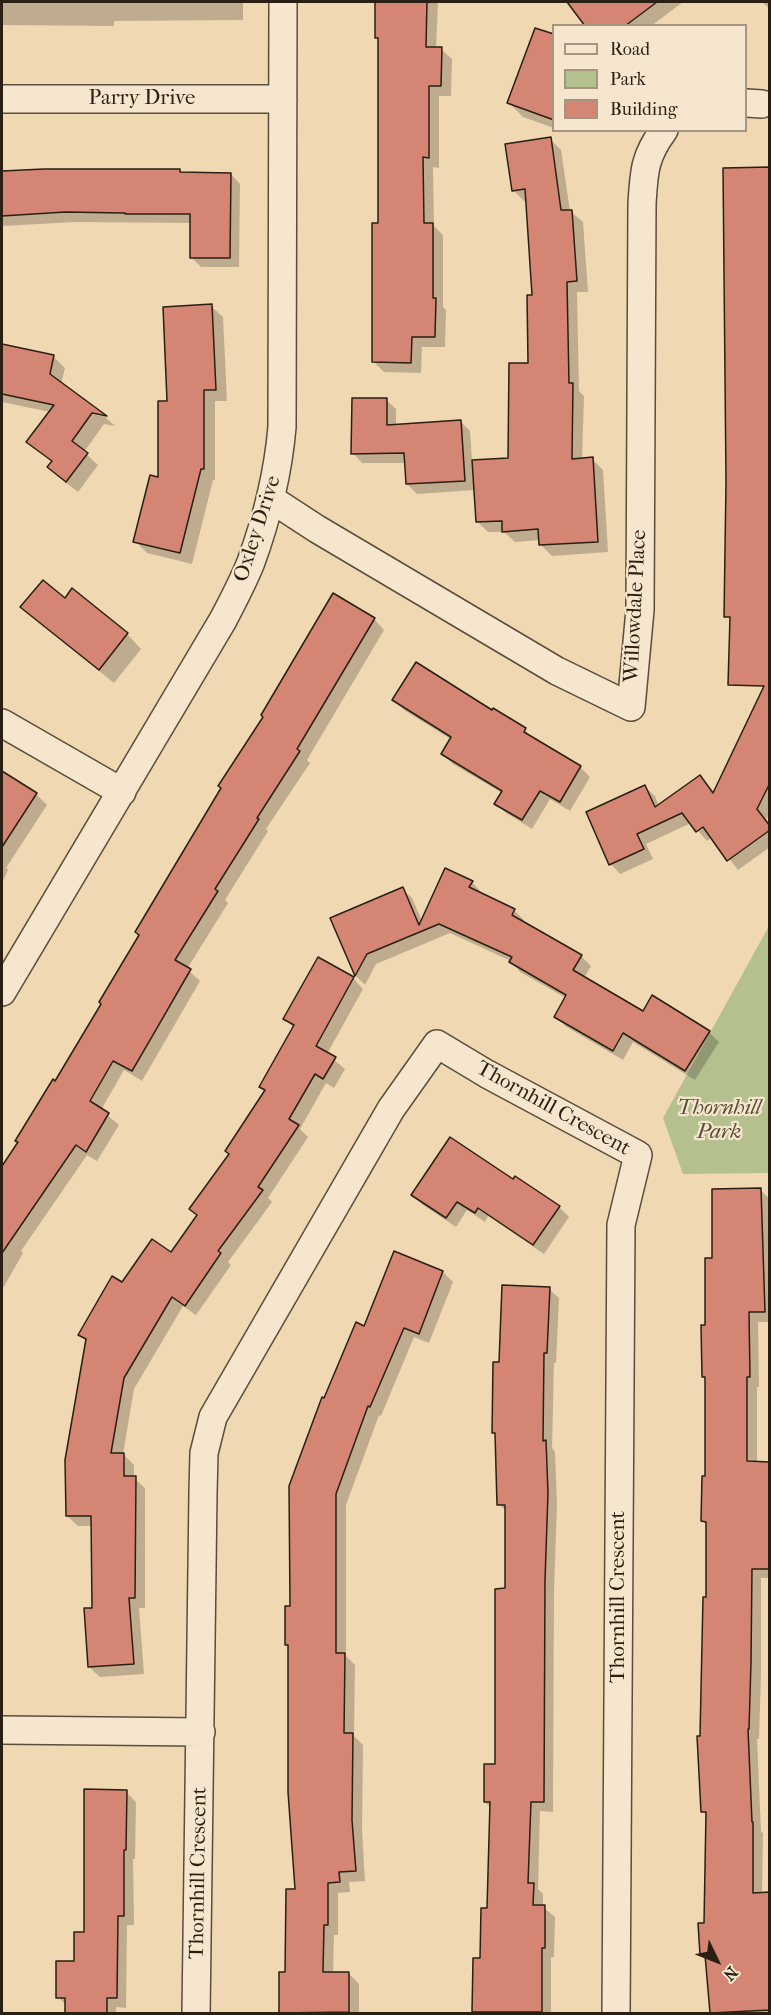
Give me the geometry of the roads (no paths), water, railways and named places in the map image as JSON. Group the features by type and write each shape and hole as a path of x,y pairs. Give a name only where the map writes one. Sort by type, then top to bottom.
{"street":[{"name":"Oxley Drive","path":"2,992 223,620 251,563 271,499 282,428 283,2"},
{"name":"Parry Drive","path":"2,99 283,99"},
{"name":"Willowdale Place","path":"271,499 317,529 557,671 631,706 640,610 644,166 654,143 662,132"},
{"path":"2,723 122,792"},
{"name":"Thornhill Crescent","path":"196,2013 204,1454 213,1417 391,1109 437,1044 487,1074 638,1155 621,1225 616,2013"},
{"path":"2,1730 201,1732"}],"park label":[{"name":"Thornhill Park","path":"719,1121"}]}
